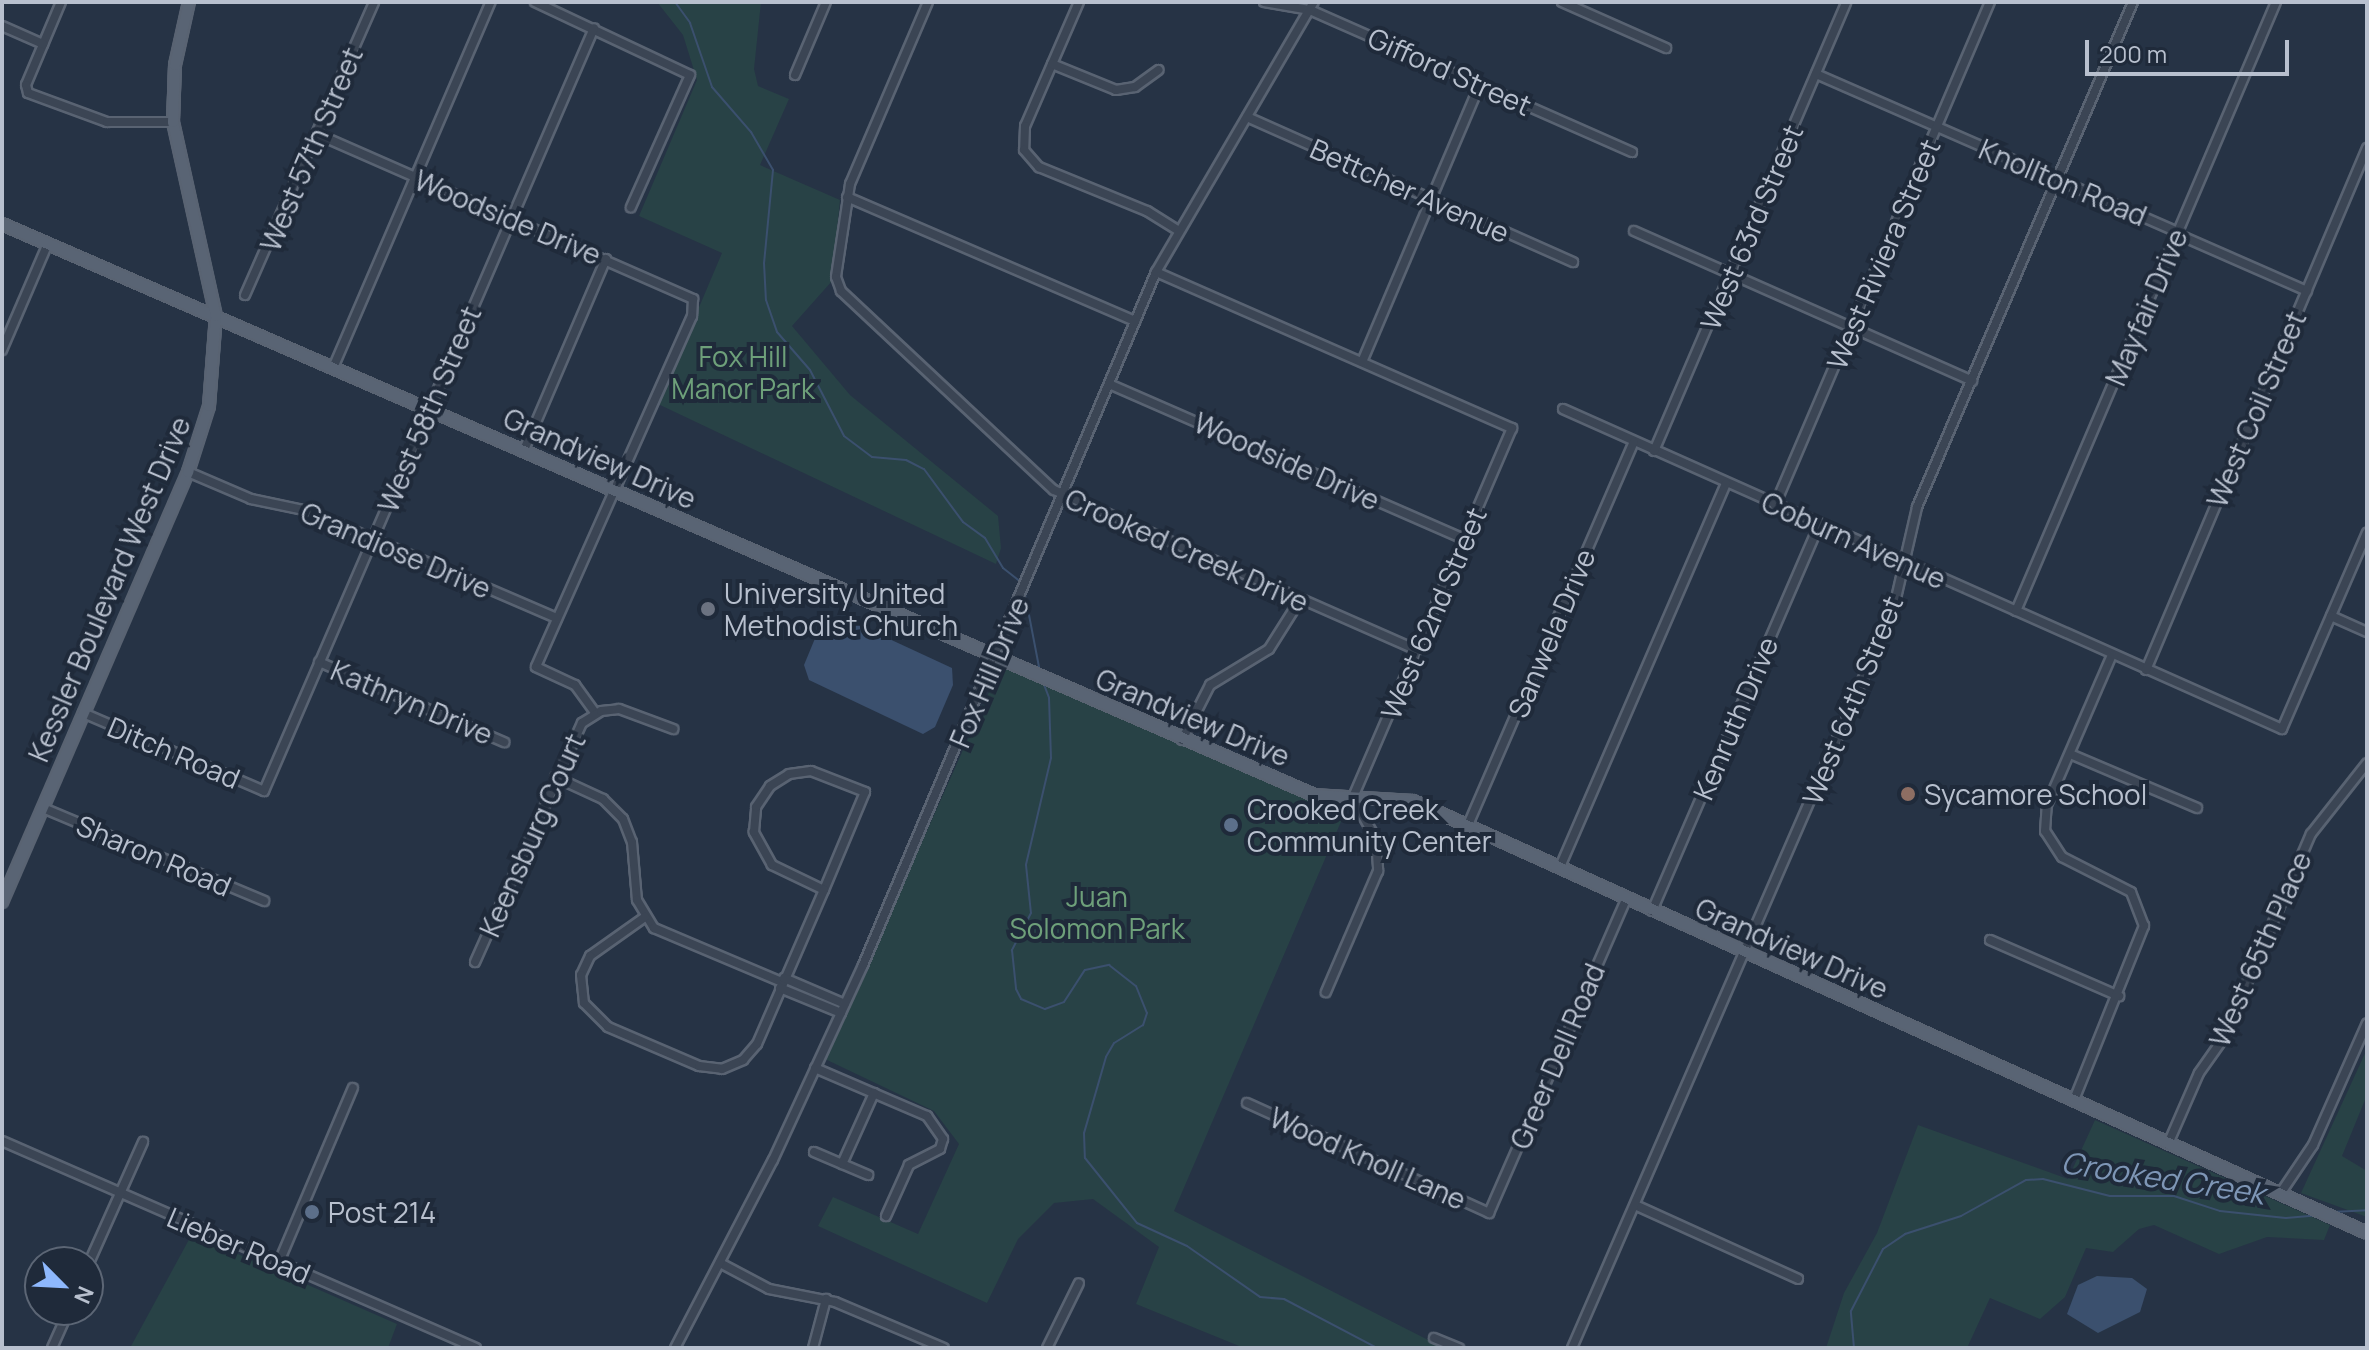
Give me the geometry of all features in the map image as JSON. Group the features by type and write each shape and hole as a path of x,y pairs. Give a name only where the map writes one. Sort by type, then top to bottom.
{"main road":[{"name":"Kessler Boulevard West Drive","path":"2,902 188,472 213,388 216,316 173,122 175,65 189,2"},
{"name":"Grandview Drive","path":"2,224 1314,795 1403,798 1468,825 2367,1233"}],"street":[{"path":"61,2 26,85 29,94 107,122 173,122"},
{"name":"West 57th Street","path":"245,295 374,2"},
{"path":"333,368 491,2"},
{"path":"535,2 690,75 631,207"},
{"path":"795,75 826,2"},
{"path":"928,2 847,197 1135,321"},
{"path":"1079,2 1023,132 1024,150 1041,168 1147,211 1179,231"},
{"name":"Gifford Street","path":"1264,2 1312,6 1632,152"},
{"path":"1562,2 1666,48"},
{"name":"West 63rd Street","path":"1654,451 1846,2"},
{"name":"West Riviera Street","path":"1775,505 1990,2"},
{"name":"West 64th Street","path":"1572,1348 1894,607 1917,507 2133,2"},
{"name":"Mayfair Drive","path":"2016,611 2276,2"},
{"name":"Fox Hill Drive","path":"675,1348 720,1263 843,1008 1039,554 1156,272 1312,6"},
{"path":"2,26 43,44"},
{"name":"West 58th Street","path":"264,791 594,28"},
{"path":"1052,64 1116,90 1135,87 1158,70"},
{"name":"Knollton Road","path":"1816,74 2307,291"},
{"path":"1156,272 1362,362 1480,84"},
{"name":"Bettcher Avenue","path":"1247,117 1573,262"},
{"name":"Woodside Drive","path":"317,134 681,291 695,303 613,490"},
{"name":"West Coil Street","path":"2146,670 2367,148"},
{"name":"Crooked Creek Drive","path":"847,197 839,288 1063,495 1416,650"},
{"path":"1634,231 1972,381"},
{"path":"2,350 48,243"},
{"path":"524,450 606,259"},
{"name":"West 62nd Street","path":"1353,798 1512,428 1362,362"},
{"name":"Woodside Drive","path":"1109,384 1464,539"},
{"name":"Coburn Avenue","path":"1563,409 1902,563 2282,729 2331,616"},
{"name":"Sanwela Drive","path":"1468,825 1634,442"},
{"name":"Grandiose Drive","path":"188,472 251,499 302,509 557,618"},
{"path":"1560,867 1726,483"},
{"path":"613,490 536,667 575,685 595,713 623,709 673,729"},
{"name":"Kenruth Drive","path":"1652,911 1819,525"},
{"path":"2367,533 2331,616 2367,632"},
{"path":"1182,740 1210,685 1269,649 1300,600"},
{"path":"2074,1100 2142,941 2144,917 2126,888 2067,861 2048,840 2045,812 2112,655"},
{"name":"Kathryn Drive","path":"319,662 504,742"},
{"name":"Ditch Road","path":"83,713 264,791"},
{"name":"Keensburg Court","path":"475,962 574,733 595,713"},
{"path":"2070,754 2197,808"},
{"name":"West 65th Place","path":"2168,1144 2199,1073 2228,1031 2311,834 2367,763"},
{"path":"645,917 597,949 583,969 584,1003 608,1027 699,1066 727,1068 755,1047 824,890 865,792 820,773 792,773 760,798 753,819 755,838 772,865 824,890"},
{"path":"555,777 603,799 623,819 632,842 637,900 645,917 666,936 843,1008"},
{"path":"1326,992 1378,871 1376,839 1353,798"},
{"name":"Sharon Road","path":"43,808 264,901"},
{"name":"Greer Dell Road","path":"1489,1213 1626,899"},
{"path":"1990,940 2119,996"},
{"path":"2280,1194 2307,1157 2367,1023"},
{"path":"815,1068 927,1116 943,1141 940,1149 910,1163 886,1216"},
{"path":"279,1262 353,1088"},
{"path":"842,1164 874,1093"},
{"name":"Wood Knoll Lane","path":"1247,1103 1489,1213"},
{"name":"Lieber Road","path":"2,1141 279,1262 454,1344 476,1348"},
{"path":"96,1246 143,1142"},
{"path":"814,1152 868,1175"},
{"path":"1635,1205 1798,1279"},
{"path":"720,1263 779,1292 826,1299 944,1348"},
{"path":"1047,1348 1079,1283"},
{"path":"813,1348 826,1299"},
{"path":"52,1348 62,1326"},
{"path":"1434,1338 1459,1348"}],"green space":[{"name":"Fox Hill Manor Park","path":"657,2 761,2 754,69 758,86 789,99 760,165 840,200 832,281 792,326 850,395 998,516 1001,548 996,564 658,404 722,253 639,216 697,80 683,35"},
{"name":"Juan Solomon Park","path":"1001,665 1346,810 1174,1211 1444,1348 1244,1348 1136,1304 1159,1247 1093,1199 1054,1203 1018,1239 987,1303 818,1226 833,1197 918,1234 959,1144 934,1111 825,1059"},
{"path":"2367,1049 2367,1095 2342,1156 2367,1171 2367,1217 2301,1193"},
{"path":"2095,1120 2330,1225 2324,1240 2267,1237 2219,1254 2154,1225 2139,1229 2113,1252 2086,1248 2065,1297 2040,1319 1990,1298 1967,1348 1826,1348 1844,1293 1877,1233 1918,1125 2068,1179"},
{"path":"192,1234 397,1324 388,1348 130,1348"}],"water":[{"path":"835,622 857,624 952,668 953,685 935,727 923,734 809,680 804,665 816,636"},
{"path":"2097,1276 2132,1278 2147,1289 2140,1312 2098,1333 2067,1314 2078,1285"}],"waterway":[{"name":"Crooked Creek","path":"675,2 690,23 712,87 751,132 773,170 764,263 766,300 777,332 810,370 844,436 872,457 906,460 924,469 963,522 985,538 1003,568 1022,583"},
{"name":"Crooked Creek","path":"1024,589 1040,672"},
{"name":"Crooked Creek","path":"1043,682 1049,698 1051,758 1026,865 1031,913 1012,950 1016,989 1021,999 1045,1009 1064,1002 1085,970 1109,965 1136,986 1147,1013 1143,1025 1114,1043 1106,1057 1084,1133 1085,1158 1137,1223 1187,1246 1260,1297 1284,1299 1377,1348"},
{"name":"Crooked Creek","path":"1854,1348 1851,1311 1883,1249 1905,1234 1961,1216 2026,1180 2043,1179 2110,1196 2174,1196 2220,1211 2286,1218 2318,1215"},
{"name":"Crooked Creek","path":"2332,1212 2367,1210"}],"place":[{"name":"University United Methodist Church","path":"708,609"},
{"name":"Sycamore School","path":"1908,794"},
{"name":"Crooked Creek Community Center","path":"1231,825"},
{"name":"Post 214","path":"312,1212"}]}
